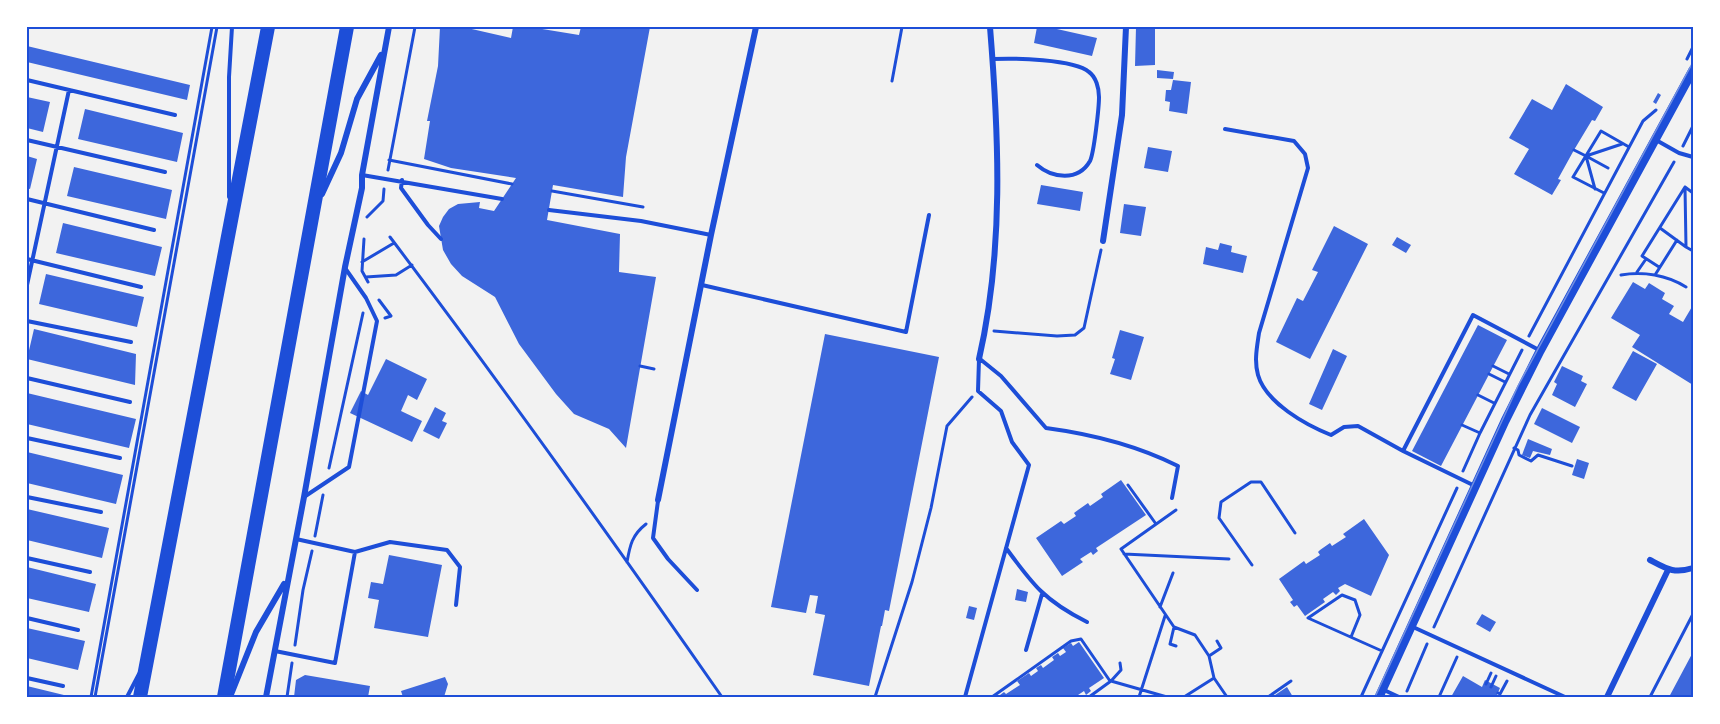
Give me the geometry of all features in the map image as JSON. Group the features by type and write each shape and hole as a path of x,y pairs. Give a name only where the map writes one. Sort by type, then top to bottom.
{"highway":[{"path":"140,697 268,27"},
{"path":"337,27 339,72"},
{"path":"224,697 347,27"}],"street":[{"path":"266,697 345,267 362,188 362,174 377,103 389,27"},
{"path":"658,500 711,235 756,27"},
{"path":"980,359 986,329 997,234 998,169 990,27"},
{"path":"1103,241 1122,115 1126,27"},
{"path":"315,209 341,153 357,99 384,49"},
{"path":"1380,693 1540,351 1693,70"},
{"path":"1650,560 1668,570 1679,572 1693,568"},
{"path":"1607,697 1668,570"},
{"path":"230,697 256,632 287,579"}],"lane":[{"path":"229,232 229,77 232,27"},
{"path":"992,59 1021,58 1083,67 1091,73 1097,83 1099,98 1089,161 1080,170 1067,176 1056,176 1037,165"},
{"path":"27,80 175,115"},
{"path":"27,285 30,260 69,90"},
{"path":"1225,129 1294,141 1305,154 1308,168 1259,333 1255,360 1262,386 1297,418 1319,430 1331,435 1344,427 1358,426 1475,486"},
{"path":"27,140 165,172"},
{"path":"1656,140 1679,153 1693,157"},
{"path":"362,174 502,199"},
{"path":"402,180 401,188 441,239"},
{"path":"27,199 154,230"},
{"path":"549,210 641,221 711,235"},
{"path":"702,285 906,332 929,215"},
{"path":"30,260 141,287"},
{"path":"304,497 349,467 378,321 345,267"},
{"path":"1403,451 1473,315 1540,351"},
{"path":"27,321 131,342"},
{"path":"965,697 1029,465 1012,442 1001,411 978,391 980,359"},
{"path":"980,359 1001,376 1046,428 1073,432 1143,450 1178,466 1172,498"},
{"path":"27,378 130,402"},
{"path":"27,438 120,459"},
{"path":"27,498 100,512"},
{"path":"658,500 653,538 697,590"},
{"path":"296,539 355,552 390,542 447,550 460,567 456,604"},
{"path":"1006,547 1042,594 1062,610 1087,622"},
{"path":"275,651 335,663 355,552"},
{"path":"27,558 90,572"},
{"path":"1026,650 1042,594"},
{"path":"27,618 78,630"},
{"path":"1411,626 1565,697"},
{"path":"127,697 147,657"},
{"path":"27,678 63,686"},
{"path":"1380,693 1402,697"}],"path":[{"path":"93,697 212,27"},
{"path":"93,697 217,27"},
{"path":"892,81 902,27"},
{"path":"1686,60 1693,47"},
{"path":"1361,697 1494,403 1643,121 1661,106"},
{"path":"1402,697 1530,415 1693,126"},
{"path":"1604,194 1573,177 1601,131 1629,147"},
{"path":"1586,156 1623,143"},
{"path":"1575,150 1608,168"},
{"path":"1586,156 1594,189"},
{"path":"389,160 512,184"},
{"path":"1685,187 1693,193"},
{"path":"1659,267 1642,256 1685,187"},
{"path":"1685,187 1686,247"},
{"path":"552,191 643,207"},
{"path":"1660,228 1693,251"},
{"path":"390,237 627,562 722,697"},
{"path":"1655,275 1677,240"},
{"path":"986,329 1058,336 1075,335 1084,328 1103,241"},
{"path":"362,262 394,243"},
{"path":"1637,272 1646,259"},
{"path":"366,277 396,275 412,265"},
{"path":"1621,274 1637,272 1655,275 1686,287"},
{"path":"640,366 654,369"},
{"path":"1493,366 1509,374"},
{"path":"1489,374 1505,382"},
{"path":"875,697 912,582 931,508 947,426 978,391"},
{"path":"1478,395 1494,403"},
{"path":"1462,425 1480,433"},
{"path":"1514,448 1518,450 1519,455 1531,461 1538,455 1572,466"},
{"path":"1252,566 1219,518 1221,502 1251,482 1260,482 1294,533"},
{"path":"1128,485 1156,524"},
{"path":"1176,510 1121,549 1174,627 1195,635 1209,656 1214,678 1227,697"},
{"path":"627,562 631,541 636,532 656,514"},
{"path":"1124,554 1229,558"},
{"path":"1160,608 1173,573"},
{"path":"1351,637 1360,615 1355,600 1342,595 1308,618 1382,651"},
{"path":"1650,697 1693,614"},
{"path":"1139,697 1165,616"},
{"path":"1174,627 1170,644 1176,646"},
{"path":"992,697 1071,641 1081,639 1111,681 1167,697"},
{"path":"1209,656 1221,648 1217,641"},
{"path":"1439,697 1458,655"},
{"path":"1089,697 1111,681 1121,670 1120,663"},
{"path":"1486,684 1492,672"},
{"path":"1491,687 1497,674"},
{"path":"1184,697 1214,678"},
{"path":"1498,693 1500,694 1508,680"},
{"path":"1268,697 1291,681"}],"building":[{"path":"440,27 463,27 511,38 513,27 530,27 579,35 581,27 650,27 626,157 623,197 553,185 547,220 620,234 619,272 656,277 626,448 609,429 574,414 519,344 495,297 462,276 451,264 443,250 439,226 449,209 458,204 480,202 479,208 494,211 516,178 451,168 424,159 430,121 427,121 438,66"},
{"path":"1037,27 1048,27 1097,38 1092,56 1034,43"},
{"path":"1136,27 1155,27 1155,65 1135,66"},
{"path":"27,46 190,85 187,100 27,62"},
{"path":"1157,70 1174,72 1173,79 1157,78"},
{"path":"1173,80 1191,82 1187,114 1169,111 1170,102 1165,101 1166,90 1171,90"},
{"path":"1566,84 1603,107 1595,121 1592,120 1574,150 1552,195 1514,174 1529,149 1509,138 1532,99 1552,110"},
{"path":"1658,93 1661,95 1656,104 1653,102"},
{"path":"27,97 50,102 43,132 27,128"},
{"path":"85,109 183,133 177,162 78,139"},
{"path":"1148,147 1172,151 1168,172 1144,168"},
{"path":"27,156 37,159 30,189 27,188"},
{"path":"74,167 172,190 166,219 67,196"},
{"path":"1041,185 1083,192 1080,211 1037,204"},
{"path":"1124,204 1146,207 1141,236 1120,233"},
{"path":"63,223 162,247 155,276 56,253"},
{"path":"1334,226 1368,244 1310,359 1276,342 1297,298 1303,301 1318,272 1312,270"},
{"path":"1397,237 1411,245 1406,253 1392,245"},
{"path":"1220,243 1232,246 1231,252 1247,256 1243,273 1203,264 1206,247 1218,250"},
{"path":"46,274 144,297 137,327 39,304"},
{"path":"1633,282 1645,289 1649,283 1665,293 1662,299 1674,306 1669,314 1683,322 1693,305 1693,385 1632,347 1640,335 1611,318"},
{"path":"1478,325 1507,340 1441,466 1412,451"},
{"path":"34,329 136,354 135,385 27,359"},
{"path":"1120,330 1144,337 1131,380 1110,374"},
{"path":"825,334 939,357 889,611 885,610 869,686 813,675 825,615 815,613 818,596 810,595 806,613 771,607"},
{"path":"1333,349 1347,356 1322,410 1309,404"},
{"path":"1633,351 1657,364 1636,401 1612,388"},
{"path":"386,359 427,379 417,400 408,395 401,411 422,421 412,442 350,413 361,391 368,395"},
{"path":"1562,366 1583,376 1581,381 1587,384 1575,407 1552,395 1557,384 1554,382"},
{"path":"27,393 136,419 129,448 27,424"},
{"path":"435,407 446,413 442,421 447,423 439,439 423,431"},
{"path":"1542,408 1580,427 1572,443 1534,424"},
{"path":"1528,439 1552,449 1550,455 1533,451 1530,458 1522,455"},
{"path":"27,452 123,475 116,504 27,483"},
{"path":"1577,459 1589,463 1584,479 1572,475"},
{"path":"1121,480 1146,515 1096,548 1098,551 1093,555 1091,552 1080,559 1083,562 1062,576 1036,538 1061,521 1064,524 1076,516 1074,513 1088,503 1090,506 1103,497 1101,494"},
{"path":"27,509 109,528 102,558 27,540"},
{"path":"1364,519 1389,555 1371,596 1345,584 1338,588 1340,591 1336,595 1333,592 1323,599 1325,602 1305,616 1297,605 1294,607 1290,602 1293,600 1279,579 1304,561 1306,564 1320,555 1318,552 1330,543 1332,546 1346,537 1343,534"},
{"path":"389,555 442,565 428,637 374,628 379,600 368,598 371,582 383,584"},
{"path":"27,567 96,584 89,612 27,598"},
{"path":"1017,589 1028,592 1026,602 1015,600"},
{"path":"969,606 977,608 974,620 966,618"},
{"path":"1482,614 1496,622 1490,632 1476,624"},
{"path":"27,628 85,641 78,670 27,658"},
{"path":"1079,642 1104,678 1089,688 1091,691 1086,695 1084,691 1075,697 1002,697 1000,695 1020,685 1017,681 1029,673 1031,676 1038,671 1036,668 1041,665 1043,668 1054,660 1052,657 1058,653 1060,656 1066,652 1063,648 1071,643 1073,646"},
{"path":"1693,652 1693,697 1669,697"},
{"path":"305,675 370,686 368,697 324,695 325,697 294,697 296,680"},
{"path":"1463,676 1482,687 1485,680 1500,688 1497,695 1501,697 1451,697"},
{"path":"445,677 448,684 444,697 403,697 401,691"},
{"path":"27,686 68,696 68,697 27,697"},
{"path":"1287,687 1293,697 1272,697"}],"tram line":[{"path":"1375,697 1518,386 1693,62"}]}
